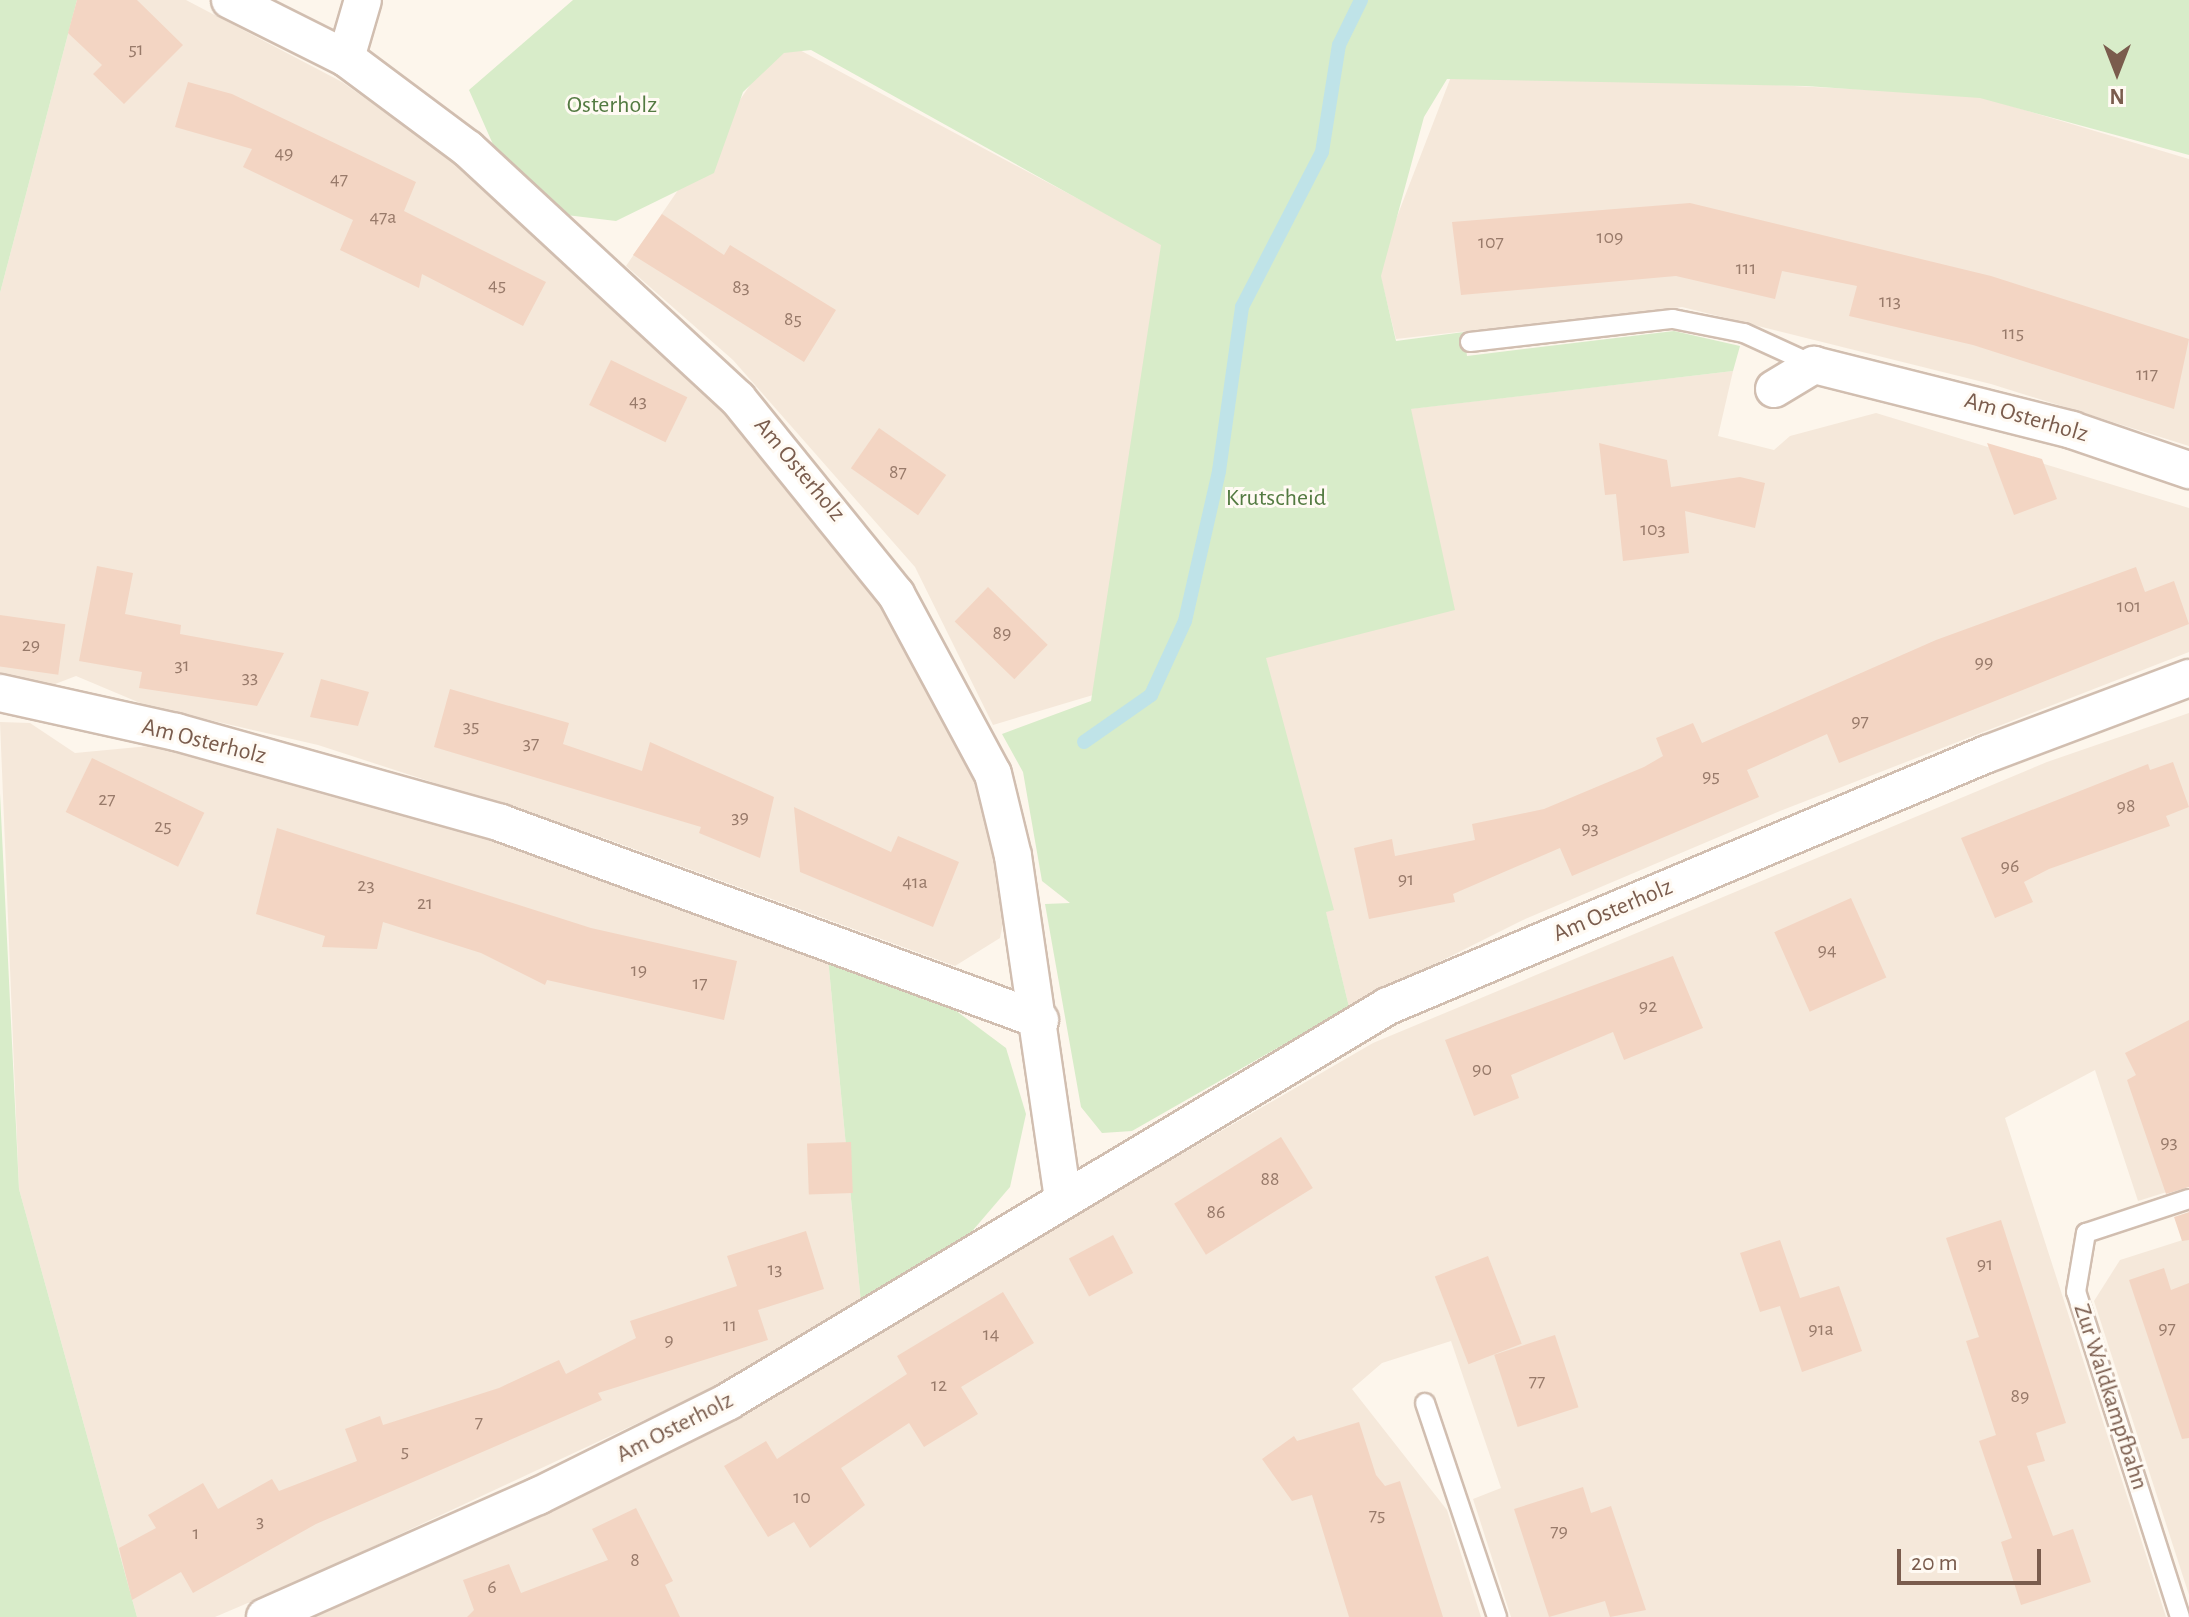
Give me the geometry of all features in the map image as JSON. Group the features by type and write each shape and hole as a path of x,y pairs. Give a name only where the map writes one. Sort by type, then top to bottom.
{"street":[{"name":"Am Osterholz","path":"230,0 346,58 468,149 738,399 896,594 993,774 1040,1020 1063,1197"},
{"path":"346,58 363,0"},
{"name":"Am Osterholz","path":"1814,365 2072,430 2189,470"},
{"path":"1774,389 1814,365"},
{"name":"Am Osterholz","path":"265,1617 525,1502 729,1401 1063,1197 1388,1006 1987,754 2189,678"},
{"name":"Am Osterholz","path":"0,693 176,732 501,823 1040,1020"}],"lane":[{"name":"Am Osterholz","path":"1470,342 1673,319 1744,333 1814,365"},
{"name":"Zur Waldkampfbahn","path":"2180,1617 2076,1292 2086,1233 2189,1199"},
{"path":"1425,1403 1497,1617"}],"shaded area":[{"path":"77,0 186,0 342,82 459,164 742,426 899,626 964,740 1008,898 1000,938 955,966 604,838 318,745 145,705 76,676 42,689 0,684 0,293"},
{"path":"781,40 1174,250 1093,695 993,725 915,567 733,360 626,266"},
{"path":"1454,69 1974,95 2189,159 2189,446 1991,384 1682,307 1396,339 1378,266"},
{"path":"1733,371 1718,436 1774,450 1790,436 1876,413 2189,508 2189,652 1780,811 1523,920 1349,1007 1262,651 1409,409"},
{"path":"2189,713 2189,1185 2138,1201 2095,1070 2005,1118 2166,1617 1511,1617 1473,1499 1501,1488 1451,1341 1382,1363 1352,1389 1447,1510 1481,1617 307,1617 673,1449 1373,1043 2047,762"},
{"path":"0,722 30,723 75,753 160,745 422,813 828,958 861,1303 719,1385 304,1579 215,1617 137,1617 19,1189"},
{"path":"2189,1238 2189,1595 2094,1301 2120,1260"}],"green space":[{"path":"0,0 77,0 0,293"},
{"name":"Krutscheid","path":"573,0 2189,0 2189,155 1980,98 1806,86 1447,79 1424,117 1381,276 1396,341 1464,332 1467,356 1674,331 1740,346 1733,371 1411,409 1455,610 1266,658 1334,910 1326,912 1349,1007 1132,1131 1102,1133 1081,1107 1045,904 1070,903 1042,881 1023,772 1002,734 1091,701 1161,245 811,50 784,53 743,92 714,173 616,221 558,214 503,167 469,90"},
{"path":"0,793 19,1189 137,1617 0,1617"},
{"path":"828,958 955,1010 1006,1048 1026,1114 1010,1187 968,1236 861,1303"}],"building":[{"path":"77,0 137,0 183,45 124,104 93,74 102,65 68,33"},
{"path":"188,82 232,94 416,182 404,211 546,282 523,326 422,274 419,288 340,250 353,220 243,167 252,149 175,127"},
{"path":"1690,203 1991,276 2189,339 2174,409 1973,345 1849,316 1857,286 1782,271 1775,299 1676,276 1461,295 1452,222"},
{"path":"662,214 724,255 730,245 836,310 804,362 633,255"},
{"path":"611,360 687,397 665,442 589,405"},
{"path":"879,428 946,475 918,515 851,468"},
{"path":"1599,443 1667,460 1671,487 1740,477 1765,483 1755,528 1685,511 1689,553 1623,561 1616,494 1605,495"},
{"path":"1987,443 2042,459 2057,499 2014,515"},
{"path":"97,566 133,573 125,614 181,625 180,634 284,653 257,706 139,688 142,672 79,661"},
{"path":"2136,567 2145,592 2174,581 2189,624 1839,763 1827,734 1747,770 1759,797 1572,876 1560,848 1453,894 1455,902 1369,919 1354,848 1392,839 1395,856 1475,840 1472,824 1544,809 1644,767 1663,756 1656,738 1693,723 1702,743 1936,640"},
{"path":"988,587 1048,645 1014,679 955,622"},
{"path":"0,615 65,624 58,675 0,667"},
{"path":"321,679 369,692 358,726 310,717"},
{"path":"450,689 569,723 563,744 642,771 650,742 774,797 760,858 699,833 701,827 434,747"},
{"path":"92,758 204,813 178,867 66,812"},
{"path":"2173,762 2189,807 2166,816 2170,826 2049,869 2024,882 2033,902 1995,918 1961,838 2148,764 2150,770"},
{"path":"794,807 891,852 898,836 959,862 933,927 800,872"},
{"path":"277,828 591,928 737,961 724,1020 547,980 545,985 481,953 383,922 377,949 322,947 325,936 256,914"},
{"path":"1851,898 1886,977 1810,1012 1774,932"},
{"path":"1673,956 1703,1028 1624,1060 1613,1032 1511,1075 1519,1098 1474,1116 1445,1040"},
{"path":"2189,1020 2189,1187 2166,1194 2127,1080 2136,1075 2125,1053"},
{"path":"1281,1137 1313,1188 1206,1255 1174,1204"},
{"path":"851,1142 853,1193 809,1195 807,1144"},
{"path":"2189,1212 2189,1240 2182,1241 2174,1217"},
{"path":"2001,1220 2066,1423 2036,1433 2045,1461 2027,1466 2053,1536 2073,1529 2091,1582 2021,1605 2001,1542 2012,1538 1979,1441 1996,1435 1966,1341 1979,1337 1946,1238"},
{"path":"806,1231 824,1289 758,1310 768,1340 598,1393 602,1400 316,1524 193,1593 181,1572 132,1600 119,1548 156,1528 148,1515 203,1483 218,1509 272,1479 279,1491 357,1461 345,1429 380,1416 383,1425 499,1388 559,1360 566,1374 636,1338 630,1321 737,1286 727,1256"},
{"path":"1113,1235 1133,1273 1089,1296 1069,1258"},
{"path":"1780,1240 1800,1298 1839,1286 1862,1351 1802,1372 1780,1306 1760,1312 1740,1253"},
{"path":"1488,1256 1522,1344 1468,1364 1435,1276"},
{"path":"2164,1268 2171,1290 2189,1283 2189,1438 2182,1439 2129,1280"},
{"path":"1003,1292 1034,1343 961,1387 978,1414 924,1447 909,1423 841,1468 865,1505 810,1548 794,1522 768,1537 724,1466 766,1441 777,1459 907,1374 897,1356"},
{"path":"1555,1335 1578,1407 1518,1427 1494,1355"},
{"path":"1359,1422 1376,1475 1385,1486 1400,1481 1443,1617 1349,1617 1312,1495 1292,1501 1262,1459 1294,1436 1297,1441"},
{"path":"1583,1487 1591,1513 1611,1506 1646,1610 1610,1617 1605,1601 1549,1617 1514,1509"},
{"path":"636,1508 673,1581 665,1585 680,1617 467,1617 474,1610 463,1580 509,1564 521,1593 608,1560 592,1529"}],"waterway":[{"path":"1084,742 1151,695 1185,621 1219,471 1242,307 1322,152 1339,45 1361,0"}],"park label":[{"name":"Osterholz","path":"612,106"}]}
